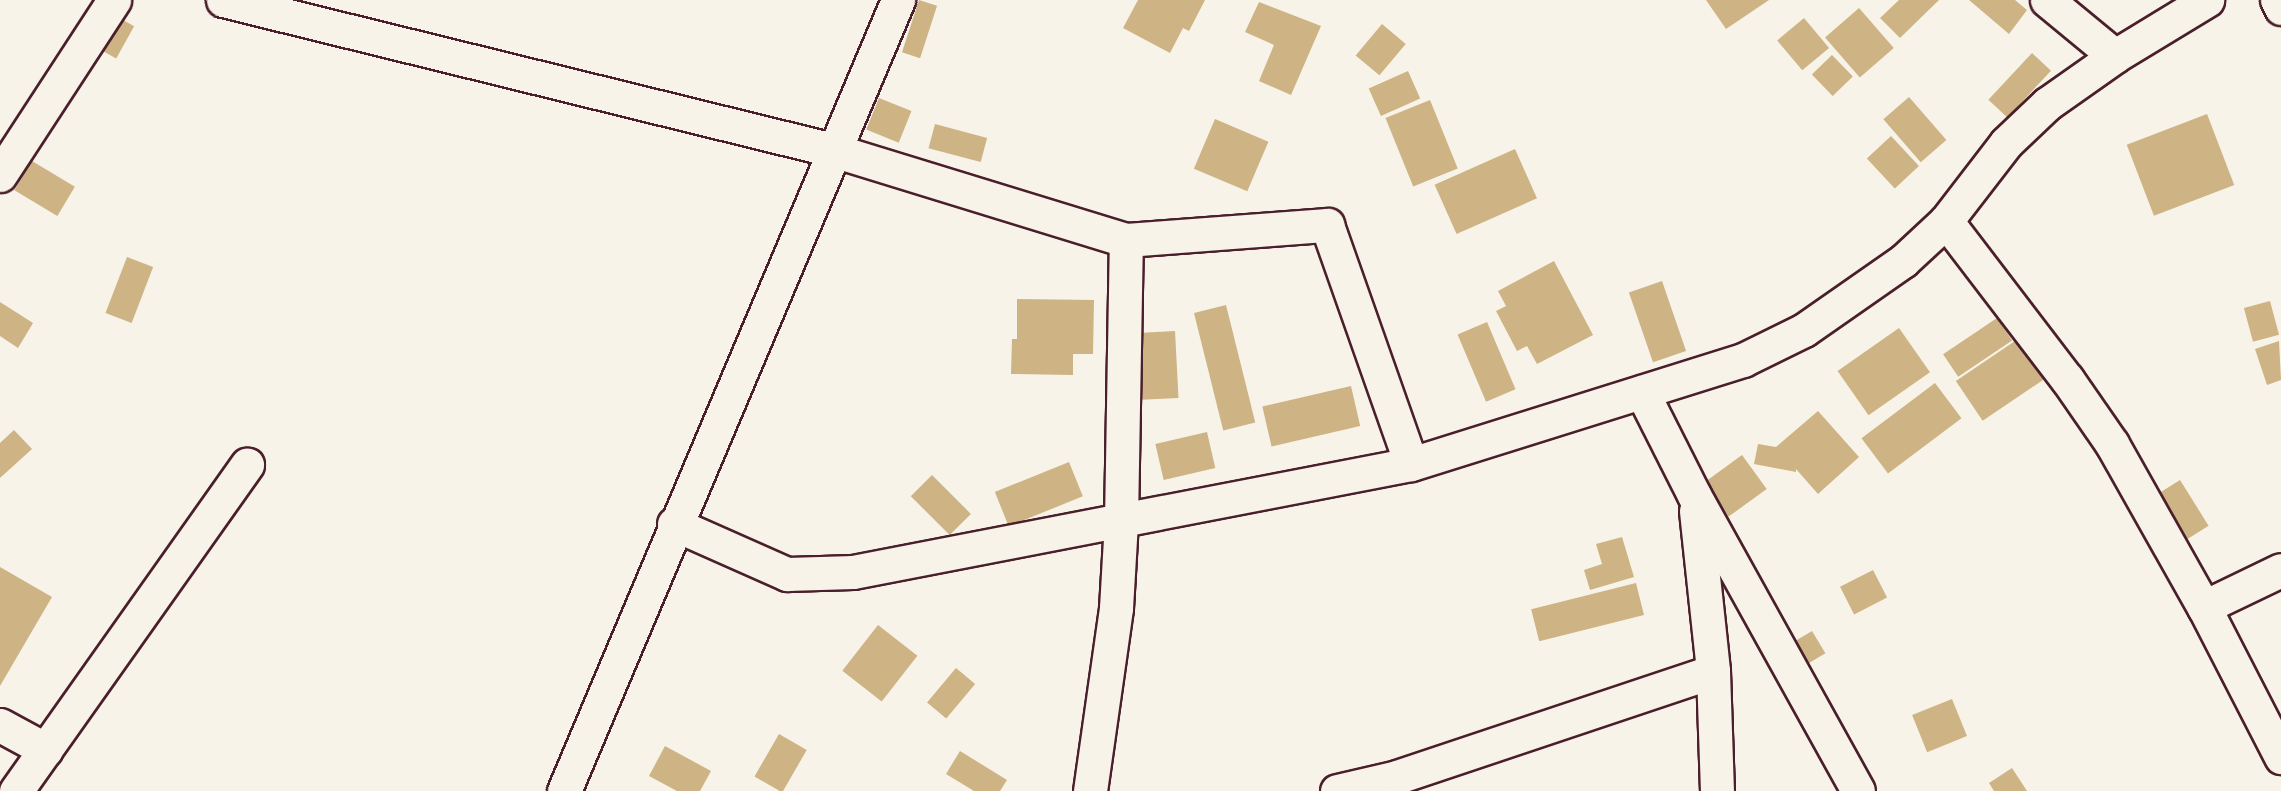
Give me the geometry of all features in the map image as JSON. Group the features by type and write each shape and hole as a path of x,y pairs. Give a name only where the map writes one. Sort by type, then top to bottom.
{"street":[{"path":"0,175 114,0"},
{"path":"223,0 833,150 1126,240 1327,225 1411,464"},
{"path":"564,791 674,524 898,0"},
{"path":"2047,0 2115,56"},
{"path":"674,524 787,574 853,572 1411,464 1743,360 1804,330 1903,261 1946,221 2006,143 2047,104 2115,56 2207,0"},
{"path":"2277,0 2281,8"},
{"path":"1946,221 2067,379 2112,444 2204,607 2281,757"},
{"path":"1090,791 1116,608 1121,521 1126,240"},
{"path":"1642,392 1694,495 1858,791"},
{"path":"16,791 247,465"},
{"path":"1694,495 1713,671 1717,791"},
{"path":"2204,607 2281,570"},
{"path":"1338,791 1397,777 1713,671"},
{"path":"0,725 46,750"}],"building":[{"path":"919,0 937,6 920,58 902,52"},
{"path":"1138,0 1205,0 1189,31 1183,28 1170,53 1123,28"},
{"path":"1706,0 1769,0 1726,29"},
{"path":"1899,0 1939,0 1900,38 1880,18"},
{"path":"1969,0 2015,0 2027,10 2009,34"},
{"path":"1259,2 1321,26 1291,95 1259,81 1274,45 1245,32"},
{"path":"1859,8 1894,48 1860,78 1825,38"},
{"path":"114,15 134,26 116,59 96,47"},
{"path":"1804,18 1829,48 1802,70 1777,40"},
{"path":"1382,24 1406,44 1379,75 1356,55"},
{"path":"2032,53 2051,71 2007,118 1988,100"},
{"path":"1832,55 1853,77 1833,96 1812,74"},
{"path":"1408,71 1420,98 1381,116 1369,88"},
{"path":"1909,97 1946,140 1921,162 1883,119"},
{"path":"879,98 911,111 899,143 866,130"},
{"path":"1430,100 1458,169 1413,187 1385,118"},
{"path":"2207,114 2234,185 2154,216 2127,145"},
{"path":"1215,119 1268,142 1247,191 1194,169"},
{"path":"935,124 987,138 981,162 929,148"},
{"path":"1891,136 1919,166 1895,188 1867,159"},
{"path":"1515,149 1537,198 1457,234 1435,185"},
{"path":"32,161 75,187 57,216 14,190"},
{"path":"127,257 153,267 132,323 105,313"},
{"path":"1554,261 1593,335 1537,364 1527,346 1517,351 1496,311 1506,306 1498,291"},
{"path":"1662,281 1686,351 1653,362 1629,292"},
{"path":"1017,299 1094,300 1093,354 1073,354 1073,375 1011,374 1012,339 1017,339"},
{"path":"2270,301 2279,335 2253,342 2244,308"},
{"path":"0,302 33,323 18,348 0,336"},
{"path":"1226,305 1255,422 1223,430 1194,313"},
{"path":"1997,318 2012,340 1958,377 1943,354"},
{"path":"1487,322 1516,389 1486,402 1458,335"},
{"path":"1899,328 1930,372 1869,415 1838,371"},
{"path":"1175,331 1179,398 1142,400 1138,333"},
{"path":"2018,339 2045,379 1983,421 1956,381"},
{"path":"2279,341 2281,380 2267,385 2255,349"},
{"path":"1935,383 1961,418 1888,474 1862,438"},
{"path":"1351,386 1360,426 1272,446 1262,406"},
{"path":"1818,411 1859,457 1818,494 1796,469 1796,472 1754,464 1758,444 1776,447"},
{"path":"14,430 32,449 0,478 0,443"},
{"path":"1207,432 1215,468 1164,480 1155,444"},
{"path":"1742,455 1767,489 1729,517 1704,483"},
{"path":"1069,462 1083,496 1009,526 995,492"},
{"path":"932,475 971,514 950,535 911,496"},
{"path":"2180,480 2209,526 2181,543 2153,497"},
{"path":"1622,537 1634,577 1590,590 1584,570 1602,564 1596,544"},
{"path":"0,567 52,597 0,686"},
{"path":"1873,570 1887,598 1854,614 1840,587"},
{"path":"1636,583 1644,615 1539,641 1531,609"},
{"path":"878,625 917,656 882,701 842,671"},
{"path":"1812,631 1825,653 1807,665 1793,642"},
{"path":"956,668 975,684 946,719 927,702"},
{"path":"1952,699 1967,736 1927,752 1912,715"},
{"path":"779,734 807,750 783,791 754,776"},
{"path":"665,746 711,771 700,791 677,791 649,776"},
{"path":"960,751 1007,780 1000,791 974,791 946,774"},
{"path":"2012,768 2027,791 1994,791 1989,783"}]}
